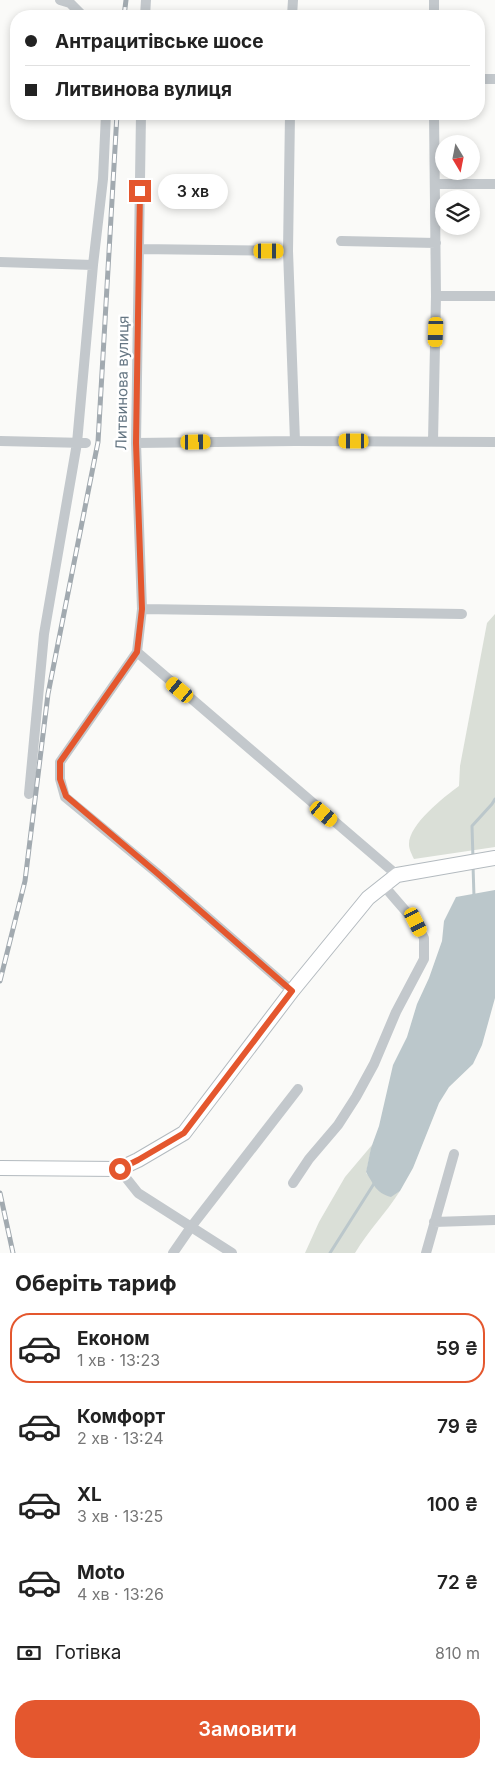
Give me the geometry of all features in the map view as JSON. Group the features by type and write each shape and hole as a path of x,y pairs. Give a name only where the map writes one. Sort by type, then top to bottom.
{"main road":[{"path":"0,1168 120,1169 184,1133 292,991 368,898 397,876 495,858"}],"street":[{"path":"60,0 70,3 77,10"},
{"path":"28,794 44,634 81,443 93,265 103,178 106,120"},
{"name":"Литвинова вулиця","path":"137,652 142,609 136,443 141,120"},
{"path":"290,120 288,251 295,441"},
{"path":"433,441 436,296 434,120"},
{"path":"435,184 495,184"},
{"path":"341,241 436,243"},
{"path":"139,249 288,251"},
{"path":"0,262 93,265"},
{"path":"436,296 495,296"},
{"path":"0,441 81,443"},
{"path":"136,443 295,441 495,442"},
{"path":"142,609 462,614"},
{"path":"292,991 66,796 60,779 60,762 137,652 397,876"},
{"path":"293,1183 338,1125 356,1097 374,1064 396,1012 424,959 424,938 416,922 384,886"},
{"path":"174,1253 191,1227 298,1089"},
{"path":"426,1253 454,1154"},
{"path":"120,1169 138,1193 232,1253"},
{"path":"434,1222 495,1220"}],"shaded area":[{"path":"495,614 495,847 414,859 409,845 414,829 428,812 459,786 460,766 487,623"},
{"path":"495,890 495,998 482,1045 473,1064 449,1087 439,1103 413,1168 400,1191 391,1197 376,1188 366,1172 393,1065 407,1037 417,1004 429,978 442,941 444,921 456,897"},
{"path":"372,1145 366,1173 391,1196 400,1191 355,1253 305,1253 319,1222 345,1177"}],"waterway":[{"path":"473,859 472,826 495,799"},
{"path":"473,865 474,897"},
{"path":"330,1253 375,1182"}],"railway":[{"path":"125,10 126,0"},
{"path":"0,981 25,881 48,694 98,442 117,120"},
{"path":"0,1193 13,1253"}],"route":[{"path":"120,1169 184,1133 292,991 66,796 60,779 60,762 137,652 142,609 136,443 140,191"}]}
